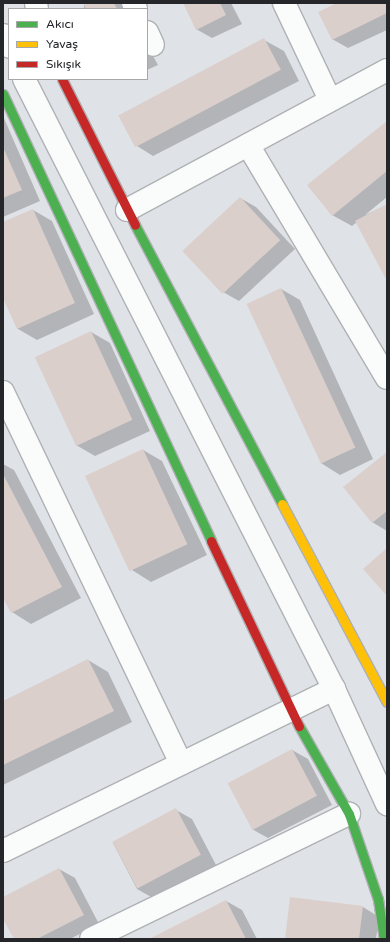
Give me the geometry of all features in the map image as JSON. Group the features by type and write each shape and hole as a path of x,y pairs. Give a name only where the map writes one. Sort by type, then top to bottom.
{"street":[{"path":"284,3 330,100"},
{"path":"3,35 8,45"},
{"path":"126,210 387,70"},
{"path":"25,80 334,689 387,804"},
{"path":"62,80 126,210 387,702"},
{"path":"3,94 290,711 349,814 378,899 384,939"},
{"path":"248,144 387,378"},
{"path":"3,392 9,418 181,764"},
{"path":"3,851 334,689"},
{"path":"91,939 349,814"}],"building":[{"path":"83,3 114,3 116,8 86,8"},
{"path":"183,3 220,3 226,15 196,30"},
{"path":"337,3 387,3 387,13 332,40 318,12"},
{"path":"264,38 281,70 135,147 118,115"},
{"path":"387,121 387,171 332,216 307,185"},
{"path":"3,147 22,190 3,198"},
{"path":"240,197 280,240 222,294 182,251"},
{"path":"387,204 387,281 355,221"},
{"path":"33,209 75,303 17,329 3,298 3,222"},
{"path":"281,288 355,448 321,464 247,304"},
{"path":"91,331 132,420 76,446 35,357"},
{"path":"143,449 187,544 129,571 85,476"},
{"path":"387,452 387,511 372,523 343,487"},
{"path":"3,474 62,587 11,613 3,598"},
{"path":"387,548 387,596 363,569"},
{"path":"88,659 114,711 3,765 3,701"},
{"path":"292,749 317,796 252,830 228,783"},
{"path":"176,808 201,855 137,889 112,842"},
{"path":"59,868 84,915 37,939 14,939 3,919 3,897"},
{"path":"290,897 363,906 359,939 285,939"},
{"path":"226,900 246,939 149,939"}],"traffic: fast":[{"path":"3,94 211,541"},
{"path":"135,225 282,504"},
{"path":"299,726 349,814 378,899 384,939"}],"traffic: slow":[{"path":"282,504 387,702"}],"traffic: jam":[{"path":"62,80 135,225"},
{"path":"211,541 299,726"}]}
